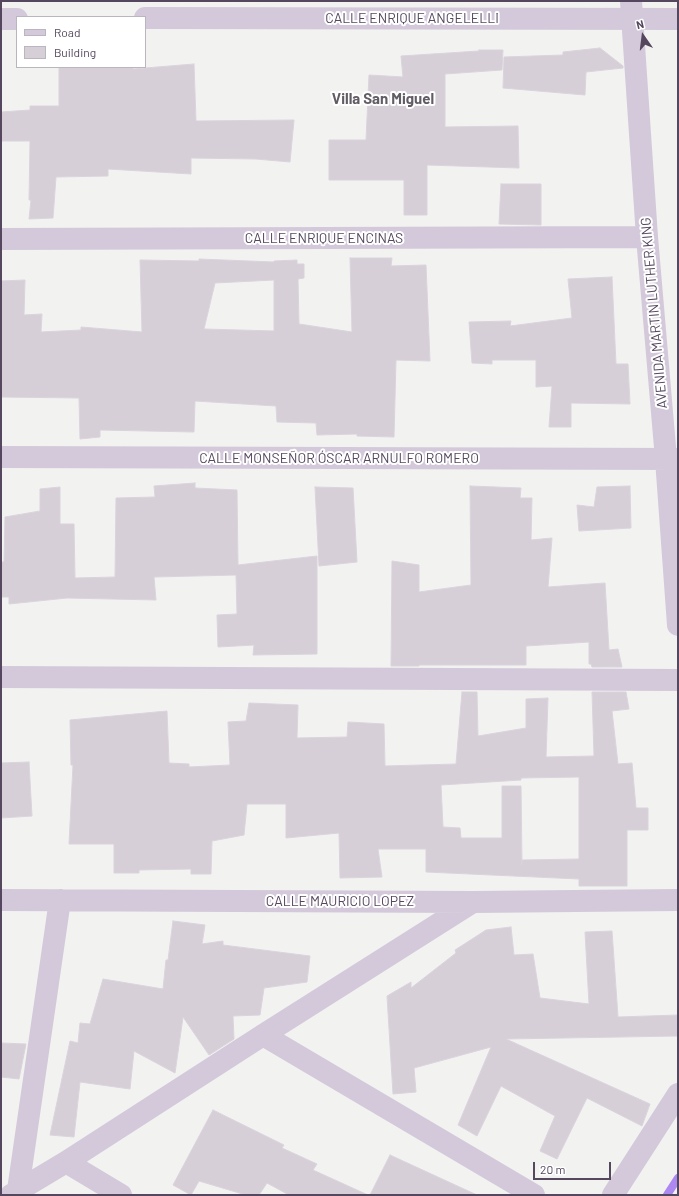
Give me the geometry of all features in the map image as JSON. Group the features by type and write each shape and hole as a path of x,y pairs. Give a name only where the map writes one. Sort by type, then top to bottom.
{"street":[{"name":"CALLE ENRIQUE ANGELELLI","path":"146,18 632,10 678,19"},
{"name":"AVENIDA MARTIN LUTHER KING","path":"632,10 647,237 672,459 678,625"},
{"path":"1,19 16,18"},
{"name":"CALLE ENRIQUE ENCINAS","path":"1,239 647,237"},
{"name":"CALLE MONSEÑOR ÓSCAR ARNULFO ROMERO","path":"1,457 672,459"},
{"path":"1,677 678,680"},
{"name":"CALLE MAURICIO LOPEZ","path":"1,900 473,902 678,900"},
{"path":"14,1193 60,900"},
{"path":"14,1193 66,1162 473,902"},
{"path":"263,1035 534,1195"},
{"path":"613,1195 678,1094"},
{"path":"66,1162 121,1195"}],"building":[{"path":"600,48 623,66 623,68 586,72 585,95 503,88 504,57 563,55 563,52"},
{"path":"479,50 503,50 502,70 445,74 445,127 518,126 519,168 427,165 427,215 404,215 404,180 329,180 329,140 366,140 369,75 403,77 401,56"},
{"path":"194,64 196,121 294,120 290,162 256,159 191,158 191,174 108,169 108,176 56,177 53,218 29,219 31,200 29,200 30,141 1,141 1,112 30,110 30,106 59,106 59,68 146,68"},
{"path":"501,184 541,184 541,225 499,224"},
{"path":"350,258 392,258 391,266 426,265 430,361 396,360 394,437 357,436 357,434 317,435 316,423 277,422 276,406 195,401 194,432 100,430 100,437 80,439 79,398 1,397 1,281 25,280 24,315 42,314 41,332 81,330 81,327 142,332 140,260 199,261 199,259 274,262 297,260 297,264 304,264 304,278 298,279 299,324 352,332","holes":["274,280 274,331 204,329 215,283"]},
{"path":"612,277 616,364 628,364 630,404 571,403 571,427 549,427 552,386 536,387 536,360 492,360 492,364 472,363 469,322 511,321 510,326 572,318 568,279"},
{"path":"195,483 195,488 237,490 238,565 317,556 317,654 253,655 254,645 218,647 217,615 237,614 236,575 154,577 156,600 67,598 9,604 9,597 1,597 1,562 4,562 5,517 40,511 40,489 60,487 60,524 74,524 75,578 115,577 116,498 155,497 154,486"},
{"path":"470,486 521,488 520,498 532,498 531,540 552,538 548,587 605,583 609,650 618,649 622,667 592,667 591,664 589,664 589,642 526,646 526,665 391,666 392,561 419,565 419,592 471,585"},
{"path":"630,486 631,528 579,531 577,505 594,507 597,487"},
{"path":"315,487 353,488 357,562 319,566"},
{"path":"462,692 477,692 478,736 526,728 526,699 548,698 546,757 594,756 592,692 626,692 629,709 612,711 618,764 632,763 636,808 648,808 648,830 627,830 627,886 579,886 579,879 426,872 426,849 378,849 382,877 340,878 339,833 286,838 286,804 247,804 244,835 212,841 211,874 191,874 191,869 139,870 139,873 114,873 114,844 69,844 73,765 71,765 70,720 167,711 169,763 189,764 189,767 230,765 228,722 246,721 249,703 298,705 297,738 347,737 348,722 384,724 385,766 456,764","holes":["579,777 579,859 522,860 522,865 521,786 502,786 502,838 461,838 460,828 443,827 441,785 521,780 521,778"]},
{"path":"29,762 32,816 1,818 1,763"},
{"path":"173,921 205,925 202,944 223,941 223,945 310,956 307,982 264,988 260,1015 233,1016 234,1039 209,1055 183,1017 175,1073 134,1051 130,1089 80,1082 74,1137 50,1135 70,1041 78,1043 80,1023 90,1024 103,979 163,989 166,960 168,960"},
{"path":"511,927 514,955 533,954 540,998 589,1004 585,932 612,931 618,1017 678,1015 678,1036 506,1039 650,1104 642,1126 587,1098 557,1159 540,1151 555,1116 501,1086 477,1136 458,1125 491,1047 414,1068 416,1092 393,1094 387,996 411,982 411,988 456,953 455,950 486,930"},
{"path":"1,1043 26,1044 19,1079 1,1077"},
{"path":"213,1110 284,1145 282,1148 317,1164 313,1170 368,1195 289,1195 267,1183 259,1195 246,1195 199,1181 191,1195 173,1185"},
{"path":"390,1155 477,1195 370,1195"}],"waterway":[{"path":"667,1195 678,1178"}],"district":[{"name":"Villa San Miguel","path":"383,99"}]}
